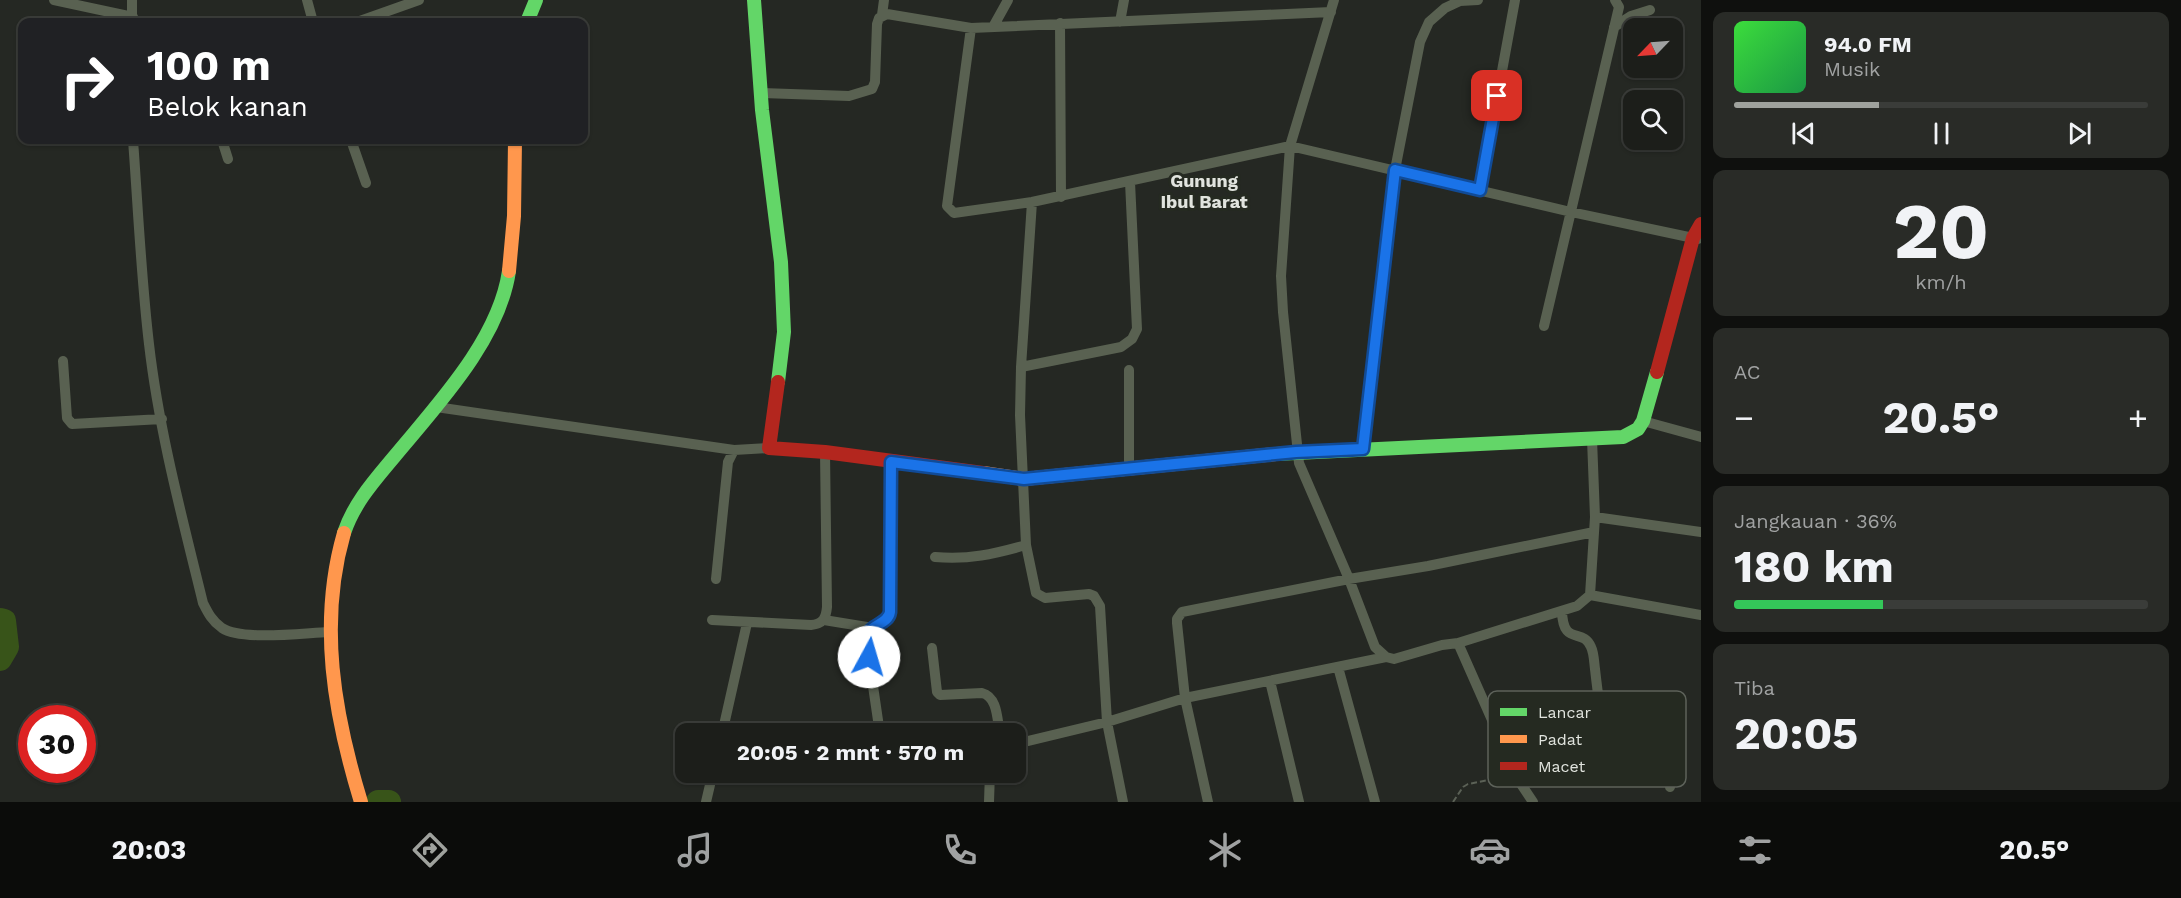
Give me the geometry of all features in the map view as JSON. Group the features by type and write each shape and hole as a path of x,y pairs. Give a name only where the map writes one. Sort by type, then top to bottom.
{"street":[{"path":"54,0 124,18"},
{"path":"132,0 132,18"},
{"path":"307,0 312,18"},
{"path":"368,18 419,0"},
{"path":"529,18 536,0"},
{"path":"754,0 760,93 781,262 784,312 784,332 769,448"},
{"path":"760,93 849,96 872,89 875,82 877,24 882,15 884,0"},
{"path":"993,27 1008,0"},
{"path":"1120,22 1124,0"},
{"path":"1334,0 1290,146 1281,276 1282,312 1299,463 1349,579 1375,647 1386,657"},
{"path":"1363,449 1395,170 1420,42 1426,26 1445,8 1460,1 1478,0"},
{"path":"1480,190 1515,0"},
{"path":"1544,326 1619,7 1615,0"},
{"path":"1614,27 1631,16 1650,10"},
{"path":"882,15 971,28 1331,12"},
{"path":"1060,24 1060,196"},
{"path":"971,28 947,206 954,213 1032,202 1290,146 1697,239"},
{"path":"133,144 149,343 174,486 200,592 210,618 224,629 240,635 328,632"},
{"path":"223,144 228,159"},
{"path":"352,144 366,183"},
{"path":"359,798 339,718 328,632 332,582 347,520 362,495 436,407 471,359 489,327 506,288 512,252 515,205 515,144"},
{"path":"1021,367 1121,347 1132,339 1137,328 1130,182"},
{"path":"1032,202 1020,415 1026,545 1034,589 1040,597 1089,594 1097,600 1100,606 1107,722 1123,802"},
{"path":"436,407 734,450 769,448 825,452 1024,479 1296,452 1623,437 1638,429 1643,421 1701,224"},
{"path":"63,361 67,418 72,424 162,420"},
{"path":"1129,370 1129,469"},
{"path":"1643,421 1701,437"},
{"path":"1590,596 1595,517 1592,438"},
{"path":"716,579 728,462 734,450"},
{"path":"824,620 827,607 825,452"},
{"path":"878,723 866,638 868,632 889,617 890,612 891,462"},
{"path":"1595,517 1701,532"},
{"path":"1208,802 1185,698 1177,623 1182,612 1428,566 1594,531"},
{"path":"935,557 957,559 995,555 1026,545"},
{"path":"1026,742 1107,722 1185,698 1386,657 1394,659 1442,645 1458,643 1577,606 1590,596 1701,615"},
{"path":"1562,611 1563,625 1567,631 1583,638 1591,646 1597,691"},
{"path":"712,620 811,625 824,620 873,628"},
{"path":"724,723 747,623"},
{"path":"1458,643 1488,712"},
{"path":"932,648 937,692 940,695 989,694 994,701 998,723"},
{"path":"1338,667 1375,802"},
{"path":"1270,681 1299,802"},
{"path":"706,802 710,783"},
{"path":"989,802 990,783"}],"path":[{"path":"1453,802 1468,784 1488,780"}],"waterway":[{"path":"0,620 4,621 7,647 0,659"},
{"path":"378,802 389,802"}],"traffic: fast":[{"path":"529,18 536,0"},
{"path":"754,0 762,110 781,262 784,332 778,382"},
{"path":"344,533 365,493 447,393 480,346 503,297 509,271"},
{"path":"1276,454 1623,437 1638,429 1643,421 1657,372"}],"traffic: slow":[{"path":"509,271 514,216 515,144"},
{"path":"983,473 1024,479 1276,454"},
{"path":"344,533 336,567 332,601 333,668 343,735 361,802"}],"traffic: jam":[{"path":"1657,372 1693,238 1701,224"},
{"path":"778,382 769,448 825,452 983,473"}],"district":[{"name":"Gunung Ibul Barat","path":"1204,192"}],"route":[{"path":"869,657 866,638 868,632 885,621 890,612 891,462 1024,479 1296,452 1363,449 1395,170 1480,190 1497,96"}]}
